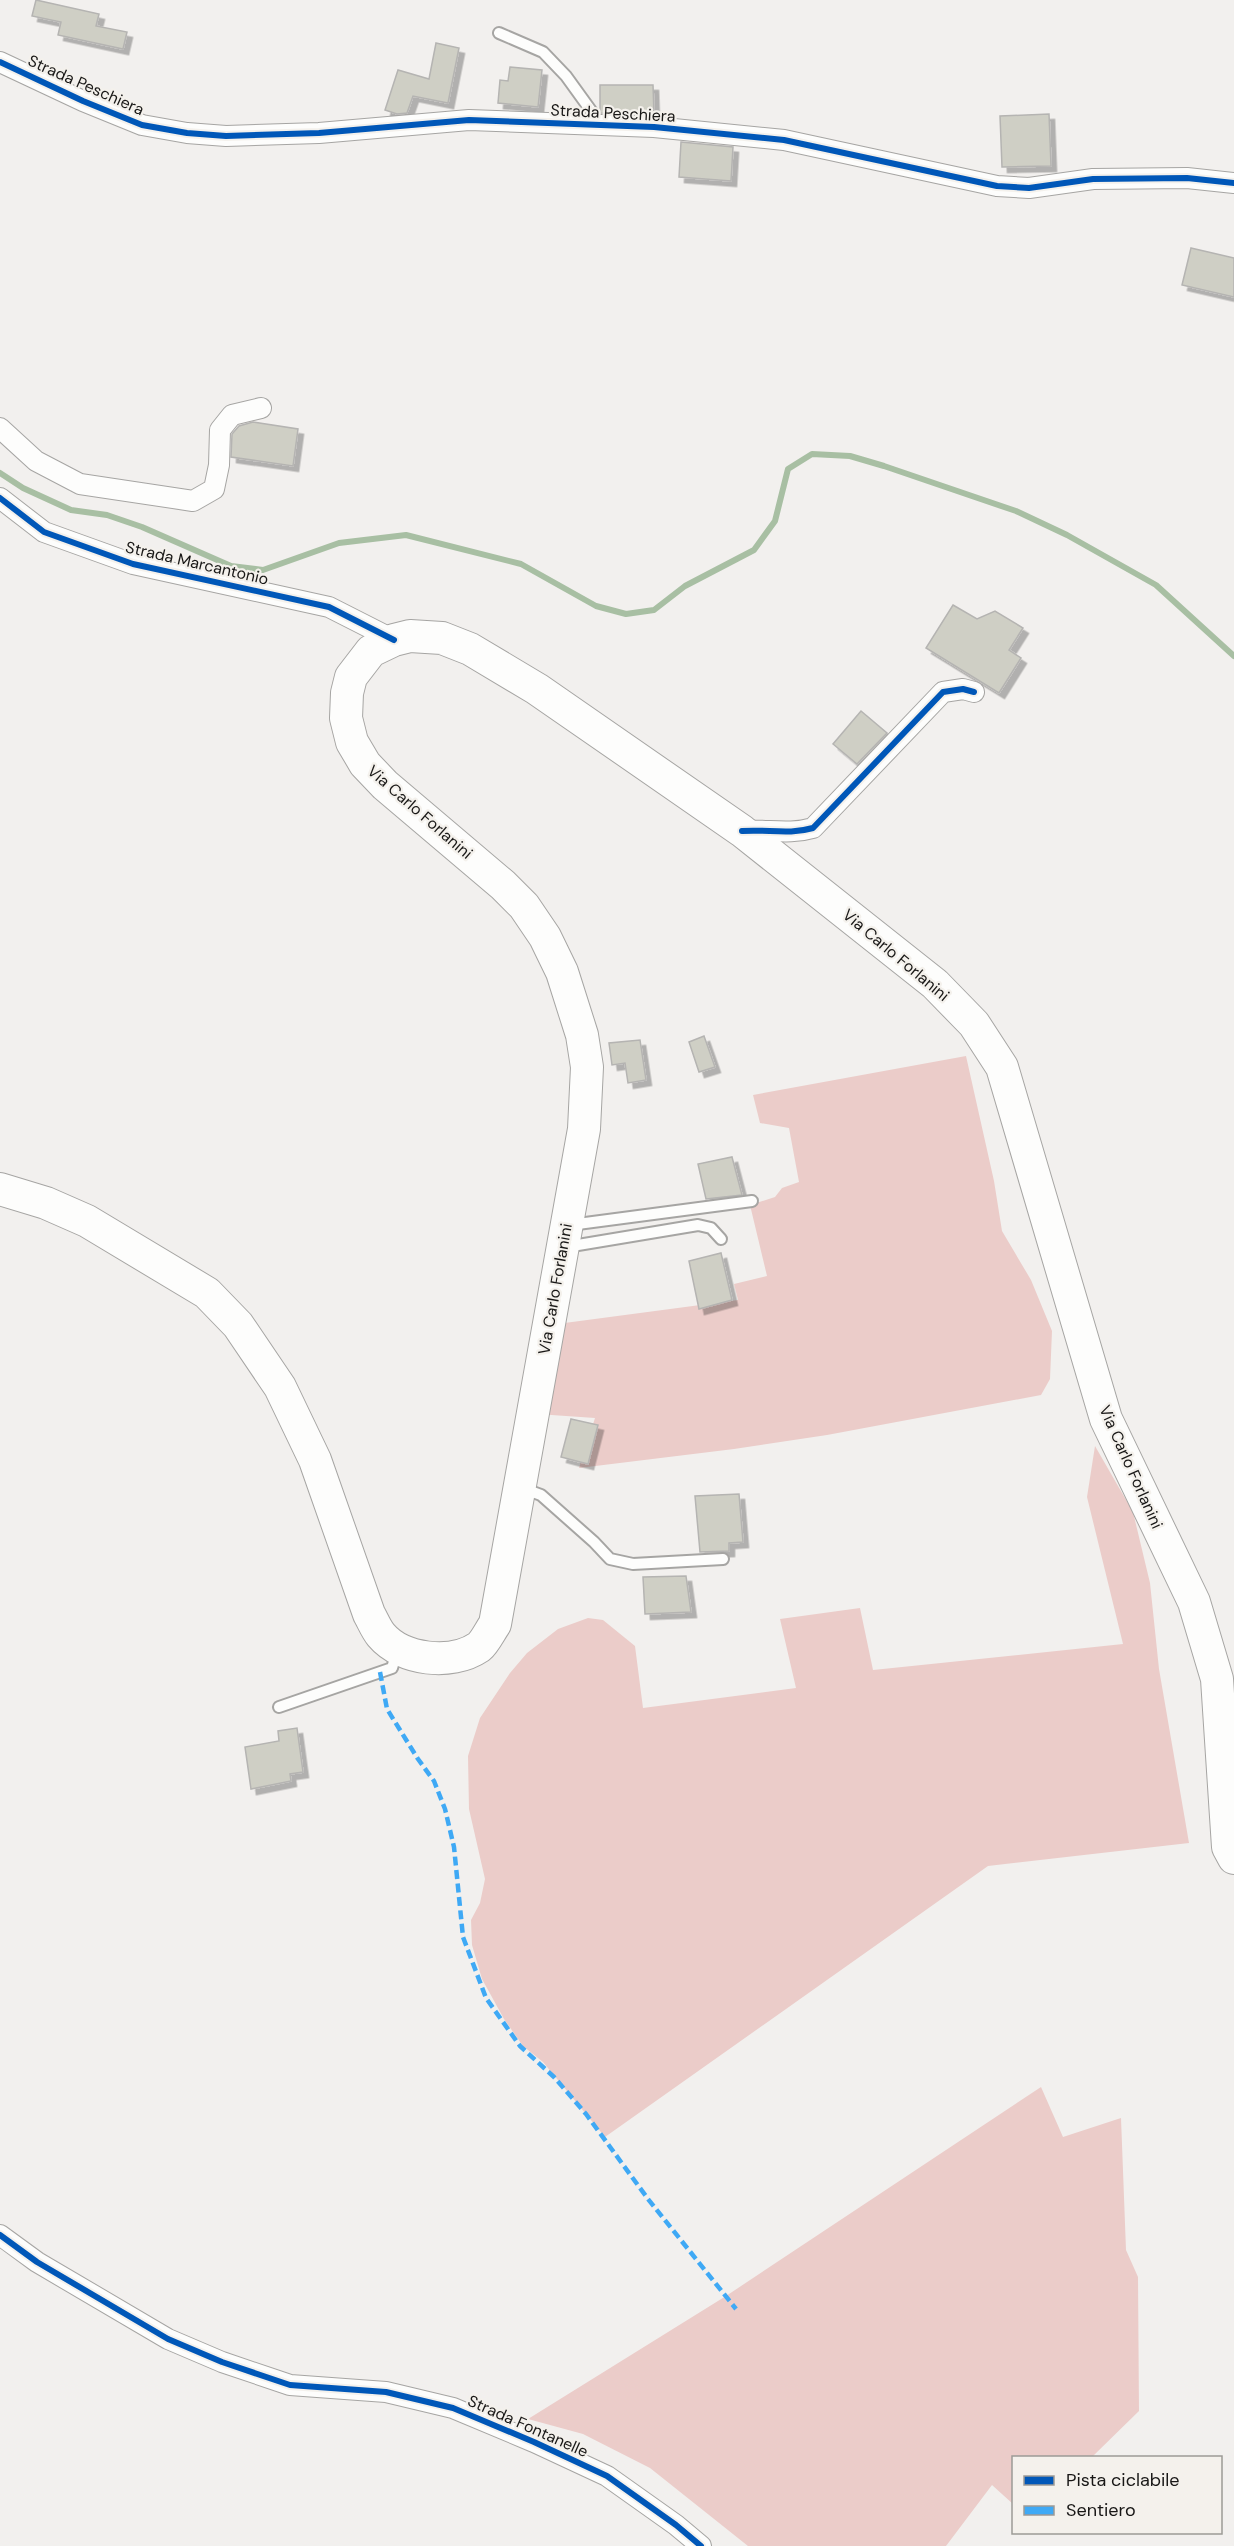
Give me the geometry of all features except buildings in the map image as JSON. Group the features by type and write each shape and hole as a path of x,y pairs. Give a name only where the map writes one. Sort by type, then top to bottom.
{"main road":[{"name":"Via Carlo Forlanini","path":"397,1649 417,1656 439,1658 464,1653 480,1646 495,1624 584,1129 587,1067 582,1035 562,972 545,937 524,906 503,885 385,785 365,764 352,742 346,717 347,693 351,677 371,651 394,639 410,636 442,638 470,649 537,689 742,831 935,984 974,1024 1002,1066 1106,1419 1194,1602 1217,1679 1227,1847 1234,1857"},
{"path":"0,1189 46,1203 87,1221 207,1293 238,1325 280,1387 315,1460 369,1614 380,1634 397,1649"}],"street":[{"name":"Strada Peschiera","path":"0,62 83,101 142,125 187,134 226,136 319,134 469,120 654,127 784,140 997,186 1029,188 1093,179 1140,178 1188,178 1234,183"},
{"path":"0,429 36,461 80,484 193,501 214,489 219,465 220,430 232,415 261,408"},
{"name":"Strada Marcantonio","path":"0,498 44,532 134,564 329,607 394,639"},
{"path":"742,831 786,833 813,828 943,692 963,689 974,692"},
{"name":"Strada Fontanelle","path":"0,2235 37,2262 168,2339 222,2362 290,2385 386,2392 453,2408 607,2475 696,2544"}],"lane":[{"path":"499,33 543,52 566,76 592,112 592,125"},
{"path":"565,1237 752,1201"},
{"path":"565,1237 698,1225 711,1228 721,1239"},
{"path":"519,1486 541,1495 610,1559 633,1564 723,1559"},
{"path":"279,1707 392,1668 397,1649"}],"shaded area":[{"path":"966,1056 994,1181 1002,1231 1031,1280 1052,1331 1050,1379 1041,1395 827,1435 579,1468 595,1418 537,1414 557,1324 738,1300 734,1284 767,1276 750,1205 775,1197 782,1188 799,1182 789,1128 760,1123 753,1095"},
{"path":"1095,1446 1133,1512 1150,1583 1159,1669 1189,1843 988,1866 605,2137 543,2062 523,2046 504,2019 482,1979 472,1945 471,1920 480,1903 485,1879 469,1809 468,1756 480,1718 510,1673 527,1653 558,1629 588,1618 603,1620 635,1646 643,1708 796,1688 780,1619 860,1608 873,1670 1123,1644 1087,1497"},
{"path":"1041,2087 1063,2137 1121,2118 1126,2250 1138,2277 1139,2411 1093,2456 1012,2456 1012,2503 992,2485 946,2546 748,2546 650,2468 583,2434 528,2419 726,2296"}],"waterway":[{"path":"0,473 23,488 71,510 107,515 142,527 231,566 263,570 339,543 406,535 521,564 596,606 626,614 654,610 685,586 754,550 775,521 788,469 812,454 850,456 1016,511 1067,535 1156,585 1234,656"}],"marked path":[{"path":"380,1672 387,1709 434,1781 445,1809 454,1847 463,1937 486,1998 520,2046 554,2077 586,2114 648,2199 736,2309"}],"cycle path":[{"path":"0,62 83,101 142,125 187,133 226,136 319,133 469,120 654,127 784,140 997,186 1029,188 1093,179 1187,178 1234,183"},
{"path":"0,498 44,532 133,564 329,607 394,640"},
{"path":"742,831 795,831 813,828 943,692 963,689 974,692"},
{"path":"0,2235 37,2262 168,2339 222,2362 290,2385 386,2392 453,2408 534,2442 607,2476 676,2525 701,2546"}]}
